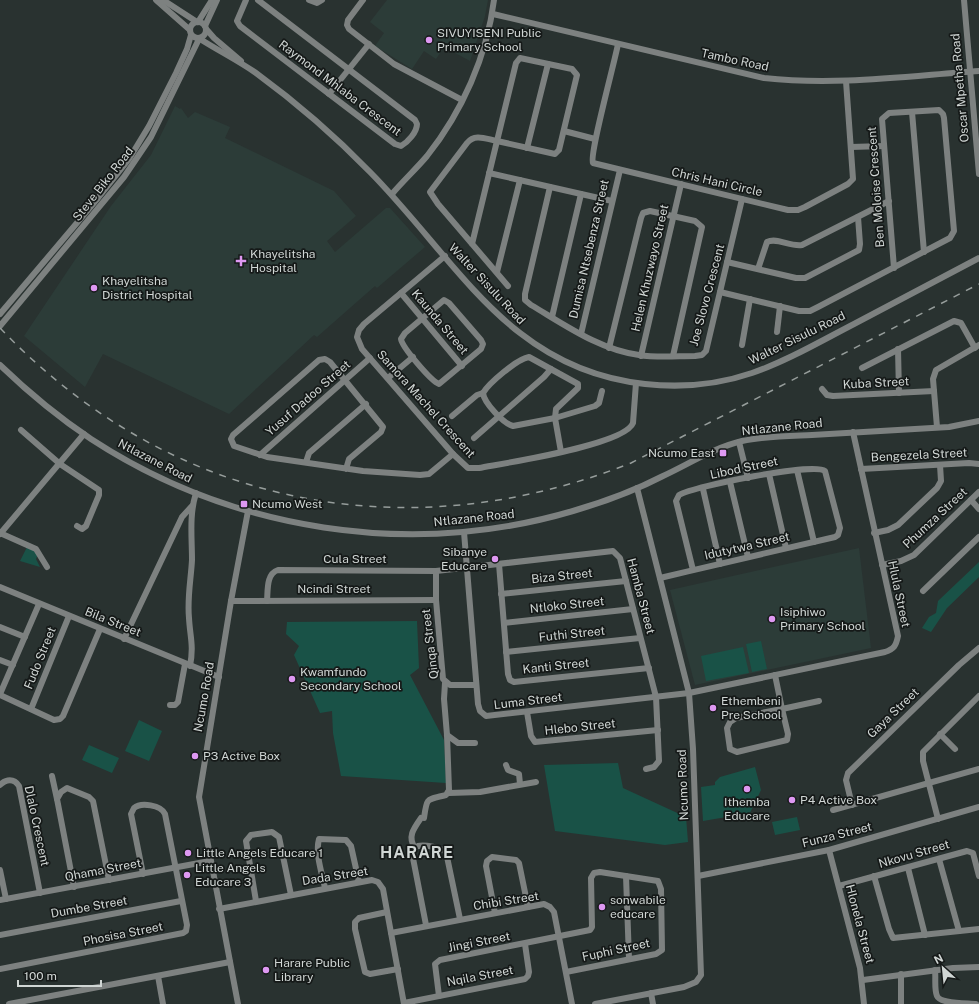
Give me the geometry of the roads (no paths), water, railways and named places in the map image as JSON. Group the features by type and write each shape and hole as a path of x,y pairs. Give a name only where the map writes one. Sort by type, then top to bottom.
{"street":[{"path":"156,0 191,33 200,39 204,36 217,0"},
{"path":"163,0 206,28"},
{"path":"191,33 192,25 197,22 212,0"},
{"name":"Raymond Mhlaba Crescent","path":"246,0 238,19 238,25 395,144 401,146 410,138 418,126 415,120 258,0"},
{"path":"309,0 318,3 322,0"},
{"path":"363,0 348,20 347,25 349,29 401,68 462,100"},
{"path":"392,194 427,155 442,135 462,100 476,70 493,14 494,0"},
{"name":"Oscar Mpetha Road","path":"964,0 979,174"},
{"name":"Tambo Road","path":"493,14 758,77 796,81 846,81 979,71"},
{"name":"Walter Sisulu Road","path":"206,28 218,42 315,120 348,150 392,194 497,314 533,344 561,361 590,373 636,383 687,386 723,381 752,373 793,355 979,258"},
{"name":"Steve Biko Road","path":"1,313 98,198 129,158 150,126 170,87 187,49 191,33"},
{"name":"Steve Biko Road","path":"0,326 124,177 151,137 200,39"},
{"name":"Walter Sisulu Road","path":"200,39 251,70"},
{"path":"329,94 369,44"},
{"name":"Chris Hani Circle","path":"618,44 595,139 592,159 593,163 792,211 805,207 852,181 853,176 846,81"},
{"path":"472,244 489,173 497,141 517,61 520,58 525,58 572,69 577,75 559,150 556,153 527,148 497,141 478,137 472,138 430,192 432,196 472,244 497,272 508,286"},
{"path":"527,148 548,64"},
{"name":"Ben Moloise Crescent","path":"720,292 799,311 810,311 894,268 950,238 953,234 944,118 943,114 939,110 889,113 883,117 894,268"},
{"path":"912,112 924,252"},
{"path":"564,131 595,139"},
{"path":"851,147 884,146"},
{"name":"Dumisa Ntsebenza Street","path":"581,334 620,170"},
{"path":"489,173 612,201"},
{"path":"497,272 520,180"},
{"name":"Helen Khuzwayo Street","path":"641,356 681,184"},
{"name":"Joe Slovo Crescent","path":"550,187 525,299 530,305 609,348 641,356 695,356 704,353 742,199"},
{"path":"552,317 581,194"},
{"path":"758,268 767,242 771,240 794,245 802,245 889,201"},
{"path":"609,348 642,215 645,212 650,211 699,223 702,230 673,356"},
{"path":"727,262 802,278 849,256 860,247 858,216"},
{"name":"Samora Machel Crescent","path":"445,256 364,324 357,334 359,345 462,464 472,469 561,452 609,439 621,434 631,428 634,412 636,383"},
{"name":"Kaunda Street","path":"400,293 462,366"},
{"path":"742,345 750,299"},
{"path":"447,301 483,344 481,349 444,382 437,384 413,357 402,343 401,339 405,333 439,303 447,301"},
{"path":"776,332 780,306"},
{"path":"862,368 945,324 956,320 961,323 977,346 936,370 934,374 937,427"},
{"path":"898,349 899,393"},
{"path":"388,378 413,357"},
{"path":"452,416 478,395 483,393 523,358 529,357 575,381 578,388 559,405 556,410 555,418 561,452"},
{"name":"Yusuf Dadoo Street","path":"260,455 370,358"},
{"path":"346,469 349,459 383,429 383,425 328,360 319,360 233,435 231,441 234,446 260,455 346,469 382,473 425,475 435,470 453,454"},
{"name":"Ntlazane Road","path":"0,365 29,392 84,434 135,465 196,493 248,511 313,526 363,533 403,534 464,532 512,526 549,518 600,503 637,488 711,452 739,442 764,437 956,426 979,421"},
{"path":"474,438 551,369"},
{"name":"Kuba Street","path":"822,389 827,395 833,396 934,391"},
{"path":"483,393 486,401 507,425 513,426 555,418 595,406 599,404 602,391"},
{"path":"306,462 309,453 366,404"},
{"path":"21,430 60,464 97,487 100,491 86,526 82,529 77,526"},
{"name":"Hlula Street","path":"689,693 891,650 896,645 898,636 874,533 853,432"},
{"path":"47,567 36,549 0,533 84,434"},
{"path":"739,442 748,478"},
{"name":"Bengezela Street","path":"861,469 979,464"},
{"path":"874,533 898,526 937,488 941,481 940,465"},
{"name":"Libod Street","path":"692,570 676,501 682,493 769,474 818,468 825,471 840,528 838,535"},
{"path":"798,470 814,542"},
{"path":"769,474 786,548"},
{"path":"730,482 748,557"},
{"name":"Ncumo Road","path":"595,1004 690,985 699,978 701,966 693,743 689,693 637,488"},
{"path":"703,488 720,564"},
{"name":"Phumza Street","path":"882,565 901,561 914,555 979,492"},
{"path":"170,705 175,705 178,702 187,665 193,652 188,597 192,561 192,506 196,493"},
{"path":"971,500 979,509"},
{"path":"124,639 182,517 192,506"},
{"name":"Ncumo Road","path":"238,1004 210,861 200,802 200,790 231,601 248,511"},
{"name":"Luma Street","path":"464,532 478,704 484,715 493,717 689,693"},
{"name":"Idutytwa Street","path":"660,578 838,535"},
{"path":"923,591 979,537"},
{"name":"Hamba Street","path":"467,568 611,551 616,553 620,558 656,697"},
{"name":"Kanti Street","path":"499,564 509,678 514,682 649,668"},
{"name":"Cula Street","path":"267,601 270,577 273,572 278,570 436,571 467,568"},
{"name":"Qinqa Street","path":"436,571 436,600 445,683 450,685 476,685"},
{"name":"Biza Street","path":"502,594 626,581"},
{"name":"Bila Street","path":"0,587 219,677"},
{"name":"Ncindi Street","path":"231,601 436,600"},
{"path":"39,604 0,695 54,720 62,718 100,629"},
{"name":"Ntloko Street","path":"504,623 633,609"},
{"name":"Fudo Street","path":"31,709 69,616"},
{"path":"0,627 25,637"},
{"name":"Futhi Street","path":"506,652 640,638"},
{"name":"Gaya Street","path":"852,805 846,780 848,773 973,652 979,648"},
{"path":"0,660 13,665"},
{"path":"775,675 782,709 788,734 787,740 737,752 730,749 727,728 730,722 736,718 782,709 819,701"},
{"path":"445,683 444,699 449,793"},
{"path":"938,819 922,756 925,748 979,696"},
{"path":"646,769 654,767 659,760 656,697"},
{"name":"Hlebo Street","path":"527,712 531,736 535,742 658,730"},
{"path":"940,734 955,749"},
{"path":"447,735 458,743 475,743"},
{"path":"506,765 508,770 519,774 520,784"},
{"path":"833,810 979,768"},
{"path":"52,776 74,887"},
{"name":"Dlalo Crescent","path":"0,785 6,780 11,780 16,782 19,786 40,893"},
{"path":"415,848 411,838 412,832 423,818 426,802 449,793 480,792 536,782"},
{"path":"57,799 62,791 70,788 92,799 108,880"},
{"name":"Phosisa Street","path":"0,968 181,935 186,931 187,927 164,812 160,808 140,805 134,808 131,814 143,874"},
{"name":"Funza Street","path":"698,876 829,850 979,807"},
{"path":"256,901 246,841 251,835 272,832 279,837 290,895"},
{"path":"325,888 318,850 319,839 346,840 352,846 359,882"},
{"path":"426,926 412,853 415,848 419,846 443,849 446,852 460,919"},
{"name":"Hlonela Street","path":"829,850 863,980 864,1004"},
{"name":"Nkovu Street","path":"839,886 970,851 974,856 979,876"},
{"path":"495,913 486,866 487,861 492,857 516,860 519,863 528,907"},
{"path":"939,859 959,931"},
{"name":"Qhama Street","path":"3,900 210,861"},
{"path":"908,868 925,935"},
{"path":"0,870 3,900"},
{"name":"Fuphi Street","path":"559,938 586,932 592,927 591,878 594,874 600,872 658,881 661,889 664,945 662,950 656,954 566,972"},
{"path":"626,876 629,959"},
{"path":"874,876 892,937 897,938 979,929"},
{"name":"Dada Street","path":"220,909 359,882 372,880 378,882 383,889 388,912 404,1003"},
{"name":"Dumbe Street","path":"0,935 181,901"},
{"name":"Chibi Street","path":"391,933 544,904 550,907 554,912 572,1004"},
{"path":"388,912 359,918 355,922 355,929 365,972 370,974 398,969"},
{"name":"Jingi Street","path":"440,996 435,971 436,964 440,960 559,938"},
{"name":"Nqila Street","path":"404,1003 525,979 529,972 525,944"},
{"path":"10,1004 38,1001 230,962"},
{"path":"863,980 935,970 979,967"},
{"path":"935,970 936,995 939,999 976,1004"},
{"path":"901,974 901,1004"},
{"path":"158,976 163,1004"},
{"path":"651,993 653,1004"}],"railway":[{"path":"0,328 67,389 138,437 215,473 294,496 376,507 461,505 546,490 631,463 979,284"}],"place":[{"name":"SIVUYISENI Public Primary School","path":"429,40"},
{"name":"Khayelitsha Hospital","path":"241,261"},
{"name":"Khayelitsha District Hospital","path":"94,288"},
{"name":"Ncumo East","path":"723,453"},
{"name":"Ncumo West","path":"244,504"},
{"name":"Sibanye Educare","path":"495,559"},
{"name":"Isiphiwo Primary School","path":"772,619"},
{"name":"Kwamfundo Secondary School","path":"292,679"},
{"name":"Ethembeni Pre School","path":"713,708"},
{"name":"P3 Active Box","path":"195,756"},
{"name":"Ithemba Educare","path":"747,789"},
{"name":"P4 Active Box","path":"792,800"},
{"name":"Little Angels Educare 1","path":"188,853"},
{"name":"Little Angels Educare 3","path":"187,875"},
{"name":"sonwabile educare","path":"602,907"},
{"name":"Harare Public Library","path":"266,970"}],"district":[{"name":"HARARE","path":"417,852"}]}
